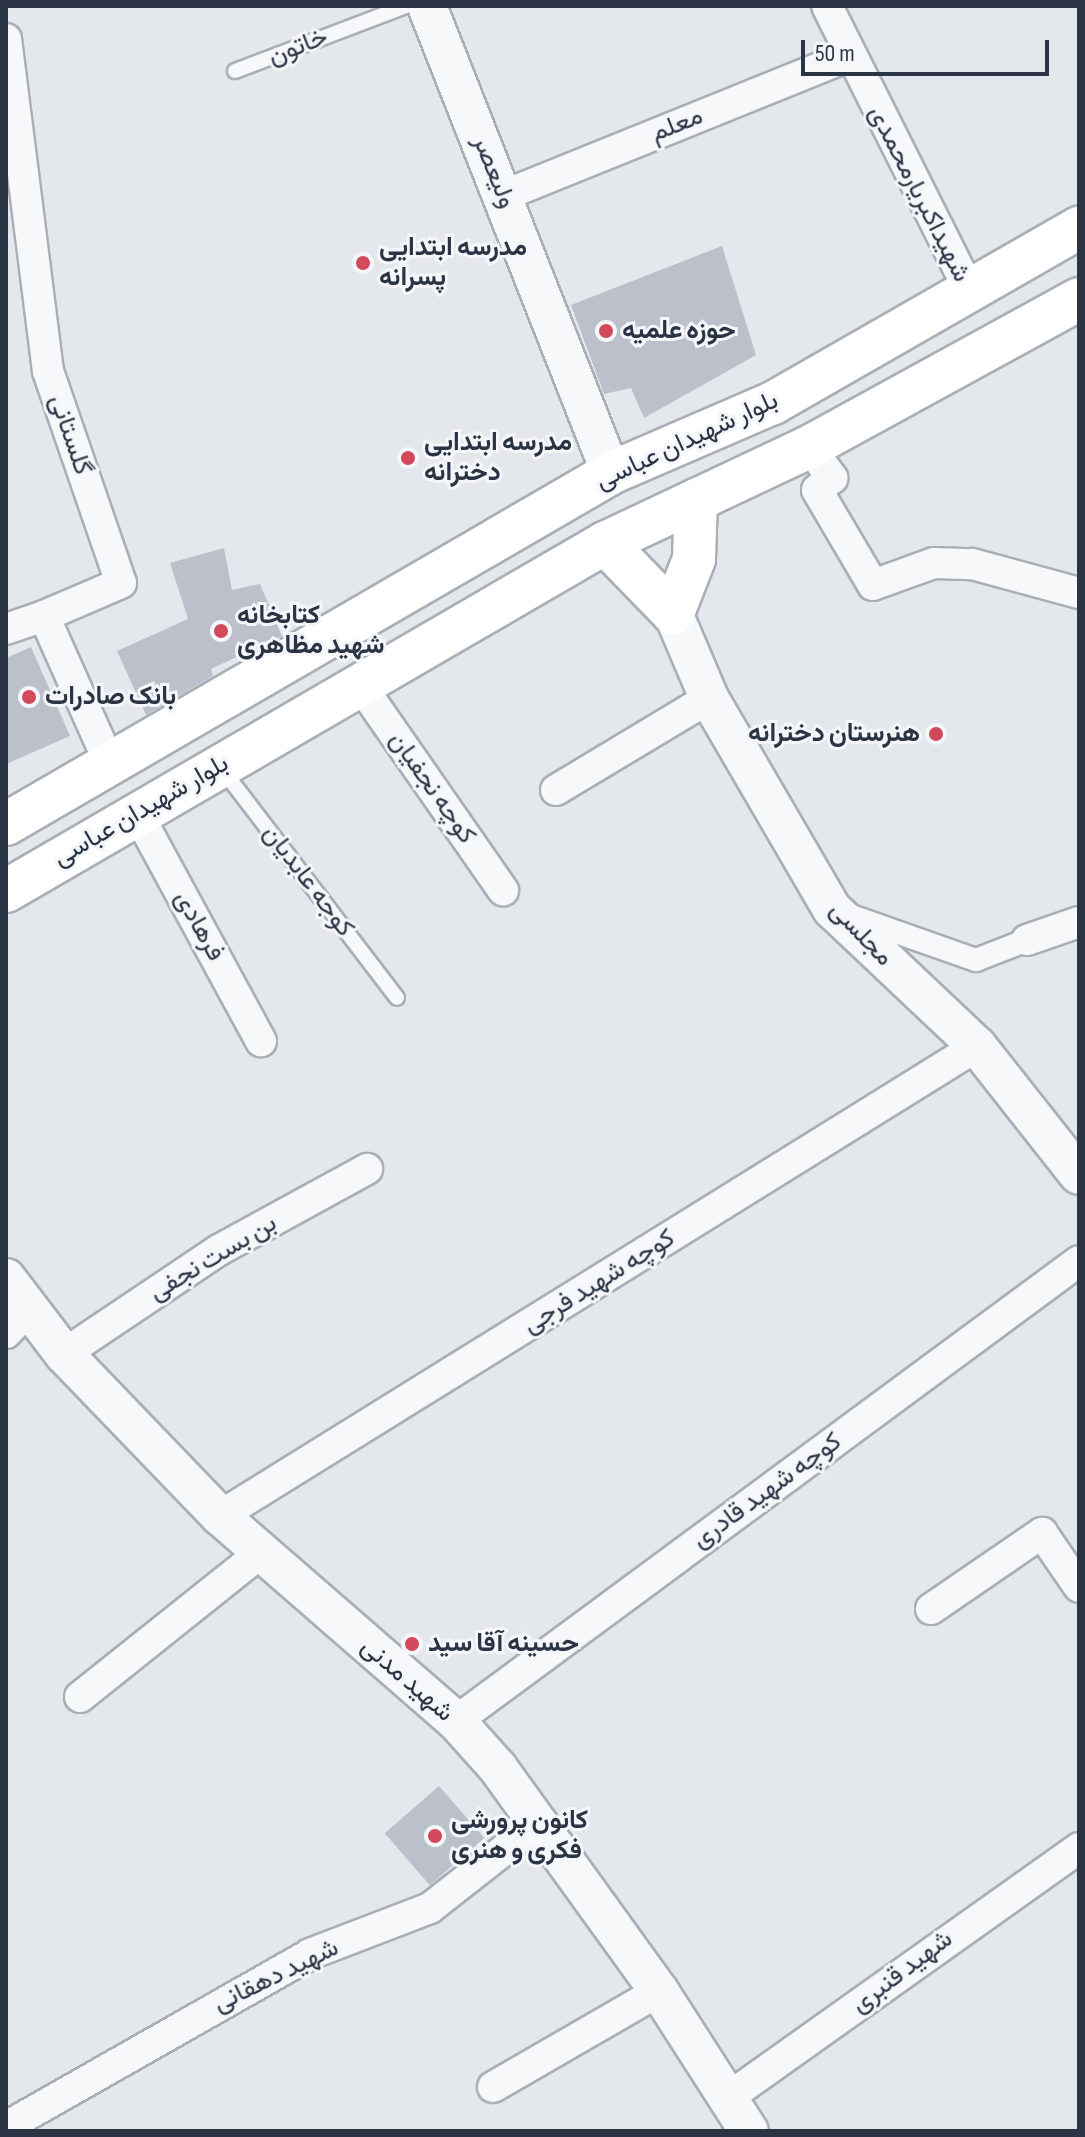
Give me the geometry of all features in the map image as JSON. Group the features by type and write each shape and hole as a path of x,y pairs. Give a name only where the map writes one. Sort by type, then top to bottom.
{"main road":[{"name":"بلوار شهیدان عباسی","path":"6,824 611,473 773,403 971,294 1079,228"},
{"name":"بلوار شهیدان عباسی","path":"6,891 136,811 361,686 605,543 809,447 1079,299"},
{"path":"605,543 673,613 694,559 696,500"}],"street":[{"name":"ولیعصر","path":"427,6 505,195 611,473"},
{"name":"شهیداکبریارمحمدی","path":"827,6 849,56 971,294"},
{"name":"معلم","path":"505,195 849,56"},
{"name":"گلستانی","path":"8,57 48,371 121,583 44,616"},
{"path":"809,447 832,478 817,490 873,585 934,563 972,564 1079,593"},
{"name":"مجلسی","path":"673,613 709,698 832,909 977,1046 1079,1175"},
{"path":"6,629 44,616 110,764"},
{"name":"کوچه نجفیان","path":"361,686 503,890"},
{"path":"556,790 709,698"},
{"name":"فرهادی","path":"136,811 261,1041"},
{"path":"832,909 976,960 1079,922"},
{"name":"کوچه شهید فرجی","path":"220,1516 977,1046"},
{"name":"بن بست نجفی","path":"64,1354 219,1250 367,1169"},
{"name":"کوچه شهید قادری","path":"456,1721 1079,1261"},
{"name":"شهید مدنی","path":"6,1278 17,1321 64,1354 259,1554 456,1721 541,1821 659,1991 749,2131"},
{"path":"931,1609 1042,1533 1079,1587"},
{"path":"80,1697 259,1554"},
{"name":"شهید دهقانی","path":"6,2127 310,1954 430,1908 541,1821"},
{"name":"شهید قنبری","path":"726,2099 1079,1848"},
{"path":"493,2087 659,1991"}],"lane":[{"name":"خاتون","path":"235,71 406,6"},
{"name":"کوجه عابدیان","path":"219,764 397,998"}],"building":[{"name":"حوزه علمیه","path":"722,246 756,355 644,418 631,388 604,394 571,305"},
{"name":"کتابخانه شهید مظاهری","path":"224,548 232,590 260,584 282,636 211,669 213,676 146,715 117,651 188,619 170,563"},
{"name":"بانک صادرات","path":"31,647 70,736 6,764 6,658"},
{"name":"کانون پرورشی فکری و هنری","path":"439,1786 484,1838 430,1885 385,1833"}],"place":[{"name":"مدرسه ابتدایی پسرانه","path":"363,263"},
{"name":"حوزه علمیه","path":"606,331"},
{"name":"مدرسه ابتدایی دخترانه","path":"408,458"},
{"name":"کتابخانه شهید مظاهری","path":"221,631"},
{"name":"بانک صادرات","path":"29,697"},
{"name":"هنرستان دخترانه","path":"936,734"},
{"name":"حسینه آقا سید","path":"412,1644"},
{"name":"کانون پرورشی فکری و هنری","path":"435,1836"}]}
